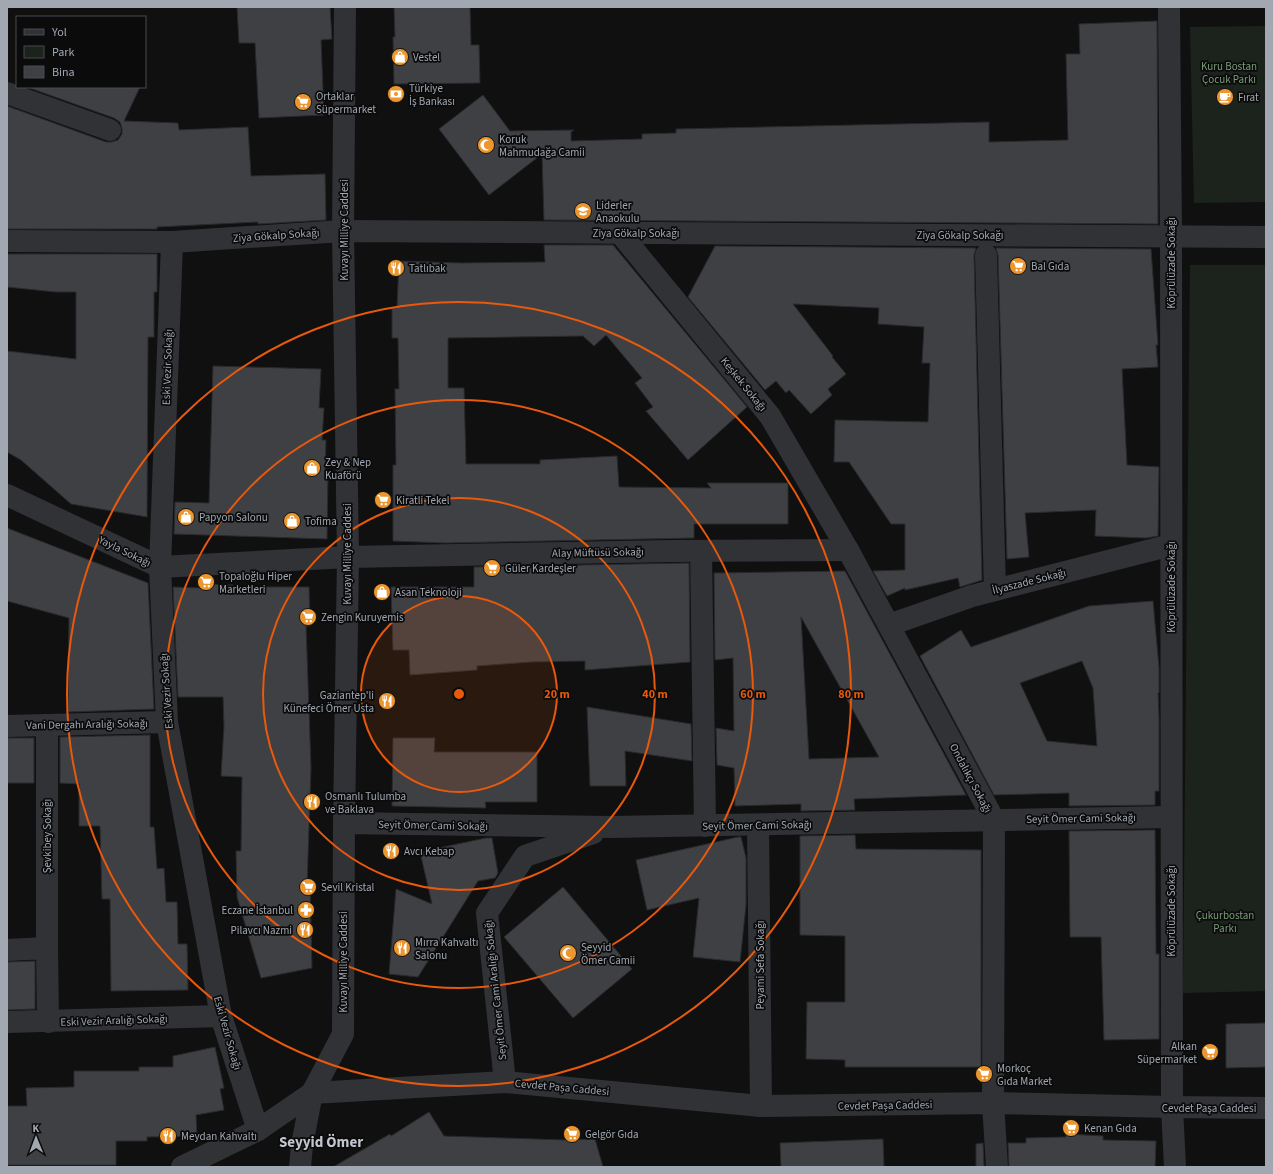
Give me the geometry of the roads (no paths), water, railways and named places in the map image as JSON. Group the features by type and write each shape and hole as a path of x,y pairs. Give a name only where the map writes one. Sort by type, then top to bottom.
{"street":[{"name":"Kuvayı Milliye Caddesi","path":"312,1093 343,1034 344,823 348,557 343,231 345,7"},
{"name":"Köprülüzade Sokağı","path":"1169,7 1171,236 1172,1107 1175,1167"},
{"path":"7,92 110,130"},
{"name":"Ziya Gökalp Sokağı","path":"7,241 172,242 343,231 1266,237"},
{"name":"Keşkek Sokağı","path":"620,233 770,416 848,550"},
{"name":"Eski Vezir Sokağı","path":"172,242 160,567 167,722 221,1016 258,1130"},
{"path":"986,255 995,590"},
{"name":"Yayla Sokağı","path":"7,495 160,567 348,557"},
{"name":"İlyaszade Sokağı","path":"889,625 972,596 1171,545"},
{"name":"Alay Müftüsü Sokağı","path":"348,557 848,550"},
{"name":"Ondalıkçı Sokağı","path":"848,550 994,820 993,1104 997,1167"},
{"path":"701,551 705,826"},
{"name":"Vani Dergahı Aralığı Sokağı","path":"7,726 167,722"},
{"name":"Şevkibey Sokağı","path":"47,724 48,1022"},
{"name":"Seyit Ömer Cami Sokağı","path":"344,823 611,827 1171,817"},
{"name":"Peyami Sefa Sokağı","path":"758,825 761,1106"},
{"name":"Seyit Ömer Cami Aralığı Sokağı","path":"504,1082 487,913 525,856 611,827"},
{"path":"7,950 47,948"},
{"name":"Eski Vezir Aralığı Sokağı","path":"7,1022 221,1016"},
{"name":"Cevdet Paşa Caddesi","path":"312,1093 504,1082 761,1106 993,1104 1266,1108"},
{"path":"182,1167 258,1130 312,1093"},
{"path":"300,1167 302,1145 312,1093"}],"place":[{"name":"Vestel","path":"400,57"},
{"name":"Türkiye İş Bankası","path":"396,94"},
{"name":"Fırat","path":"1225,97"},
{"name":"Ortaklar Süpermarket","path":"303,102"},
{"name":"Koruk Mahmudağa Camii","path":"486,145"},
{"name":"Liderler Anaokulu","path":"583,211"},
{"name":"Bal Gıda","path":"1018,266"},
{"name":"Tatlıbak","path":"396,268"},
{"name":"Zey & Nep Kuaförü","path":"312,468"},
{"name":"Kiratli Tekel","path":"383,500"},
{"name":"Papyon Salonu","path":"186,517"},
{"name":"Tofima","path":"292,521"},
{"name":"Güler Kardeşler","path":"492,568"},
{"name":"Topaloğlu Hiper Marketleri","path":"206,582"},
{"name":"Asan Teknoloji","path":"382,592"},
{"name":"Zengin Kuruyemis","path":"308,617"},
{"name":"Gaziantep'li Künefeci Ömer Usta","path":"387,701"},
{"name":"Osmanlı Tulumba ve Baklava","path":"312,802"},
{"name":"Avcı Kebap","path":"391,851"},
{"name":"Sevil Kristal","path":"308,887"},
{"name":"Eczane İstanbul","path":"306,910"},
{"name":"Pilavcı Nazmi","path":"305,930"},
{"name":"Mırra Kahvaltı Salonu","path":"402,948"},
{"name":"Seyyid Ömer Camii","path":"568,953"},
{"name":"Alkan Süpermarket","path":"1210,1052"},
{"name":"Morkoç Gıda Market","path":"984,1074"},
{"name":"Kenan Gıda","path":"1071,1128"},
{"name":"Gelgör Gıda","path":"572,1134"},
{"name":"Meydan Kahvaltı","path":"168,1136"}],"district":[{"name":"Seyyid Ömer","path":"321,1142"}],"park label":[{"name":"Kuru Bostan Çocuk Parkı","path":"1229,72"},
{"name":"Çukurbostan Parkı","path":"1225,921"}]}
